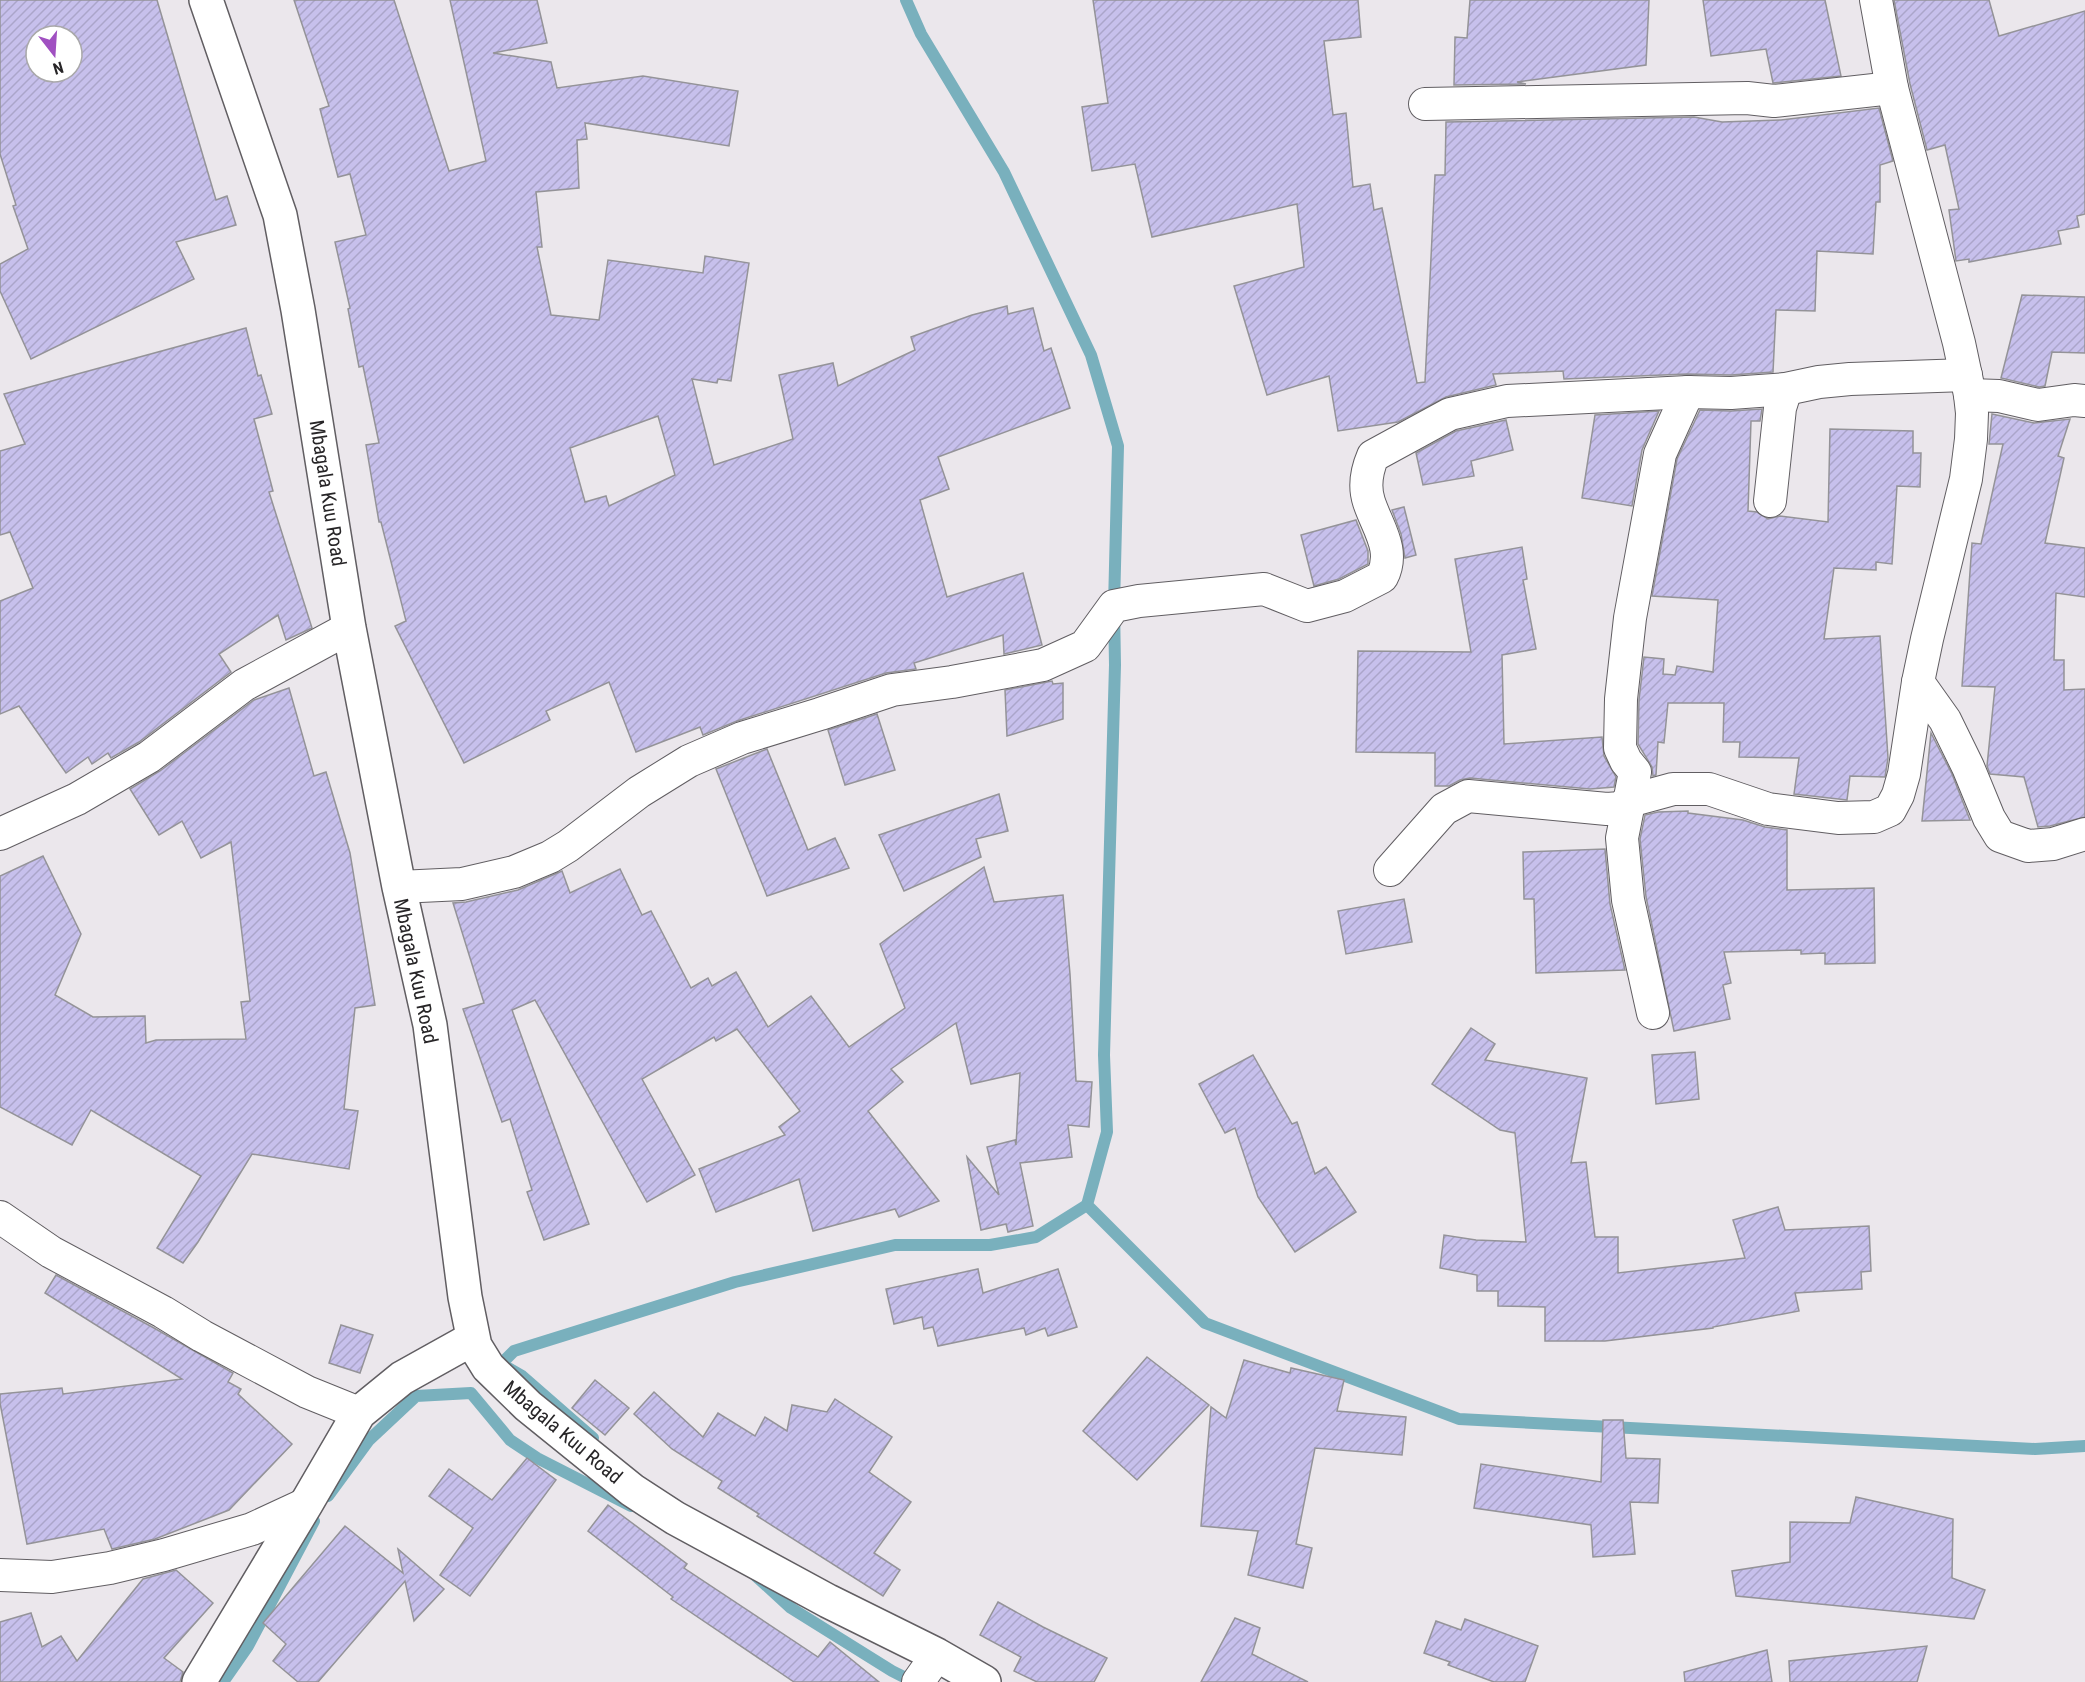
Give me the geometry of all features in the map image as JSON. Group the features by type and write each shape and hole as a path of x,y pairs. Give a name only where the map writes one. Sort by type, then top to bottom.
{"street":[{"name":"Mbagala Kuu Road","path":"206,0 280,215 298,310 349,628 399,887 430,1025 472,1339 488,1367 507,1387 632,1490 675,1518 828,1601 937,1655 984,1682"},
{"path":"1390,870 1444,809 1468,796 1607,809 1620,808 1629,801 1673,789 1709,789 1768,809 1838,818 1874,817 1890,810 1898,795 1906,764 1918,682 1966,479 1971,439 1968,385 1892,88 1876,0"},
{"path":"1425,104 1747,98 1774,101 1892,88"},
{"path":"399,887 462,884 514,872 568,846 639,792 689,761 742,738 892,690 952,682 1043,665 1085,646 1114,606 1139,601 1264,589 1307,606 1345,596 1382,577 1388,562 1388,549 1368,500 1366,480 1373,456 1450,414 1507,402 1688,392 1731,393 1786,389 1819,382 1850,379 1968,385 1999,396 2038,405 2074,400 2085,401"},
{"path":"1770,501 1780,408 1786,389"},
{"path":"1653,1013 1628,900 1622,837 1635,772 1620,748 1621,699 1630,618 1660,454 1688,392"},
{"path":"0,834 77,798 149,757 244,685 349,628"},
{"path":"1918,682 1945,720 1989,818 2000,836 2028,846 2053,844 2085,834"},
{"path":"0,1217 51,1252 163,1312 202,1336 307,1392 358,1413"},
{"path":"199,1682 358,1413 402,1378 472,1339"},
{"path":"0,1575 52,1577 110,1568 252,1529 306,1504"},
{"path":"918,1682 937,1655"}],"building":[{"path":"0,0 157,0 216,200 227,196 236,225 176,242 194,279 31,359 0,291 0,264 28,249 13,206 16,205 0,154"},
{"path":"294,0 394,0 449,171 486,161 450,0 537,0 547,43 493,53 551,62 557,88 643,76 738,91 729,146 585,123 587,139 577,140 579,188 536,192 542,247 537,247 551,315 599,320 608,260 703,273 705,256 749,263 731,381 718,379 717,383 692,379 714,465 793,439 779,375 833,363 838,386 915,350 911,337 972,315 1007,306 1008,314 1033,308 1044,351 1051,348 1070,408 938,457 949,489 920,500 947,597 1023,573 1042,645 1004,654 1003,635 914,663 916,669 886,673 737,721 703,735 700,727 636,752 609,682 546,711 550,720 464,763 395,626 406,621 381,522 379,522 366,445 379,443 363,366 359,367 348,309 350,308 335,242 366,235 350,174 338,177 320,109 329,106","holes":["658,416 675,475 609,506 606,496 585,502 570,448"]},
{"path":"1093,0 1358,0 1361,37 1324,41 1333,115 1346,113 1353,187 1370,184 1374,210 1382,208 1417,383 1425,382 1435,175 1445,175 1446,122 1694,117 1722,122 1781,120 1879,108 1893,161 1880,165 1880,202 1876,202 1873,254 1817,251 1815,311 1776,310 1773,372 1564,379 1563,371 1493,374 1496,385 1446,397 1398,422 1338,431 1329,376 1267,395 1234,286 1304,267 1297,204 1152,237 1135,164 1092,171 1082,107 1108,103"},
{"path":"1470,0 1649,0 1646,65 1517,82 1526,84 1454,85 1455,37 1467,38"},
{"path":"1703,0 1825,0 1841,76 1773,83 1766,49 1711,56"},
{"path":"1894,0 1989,0 1999,36 2085,11 2085,214 2077,216 2079,227 2058,231 2061,244 1969,262 1969,259 1956,261 1949,210 1959,209 1945,145 1927,150 1910,84"},
{"path":"2022,295 2085,297 2085,353 2052,352 2045,386 2039,387 2001,378"},
{"path":"246,328 258,376 261,375 272,414 254,419 273,491 269,492 312,628 286,640 278,615 219,654 231,672 139,742 111,758 108,753 92,764 88,757 66,773 19,706 0,714 0,601 33,588 10,532 0,535 0,451 25,444 4,394"},
{"path":"1762,409 1760,421 1751,421 1748,511 1757,512 1768,519 1780,516 1828,522 1830,429 1913,431 1913,453 1921,453 1920,487 1897,486 1892,564 1876,562 1876,570 1834,568 1824,639 1880,636 1888,758 1885,777 1850,776 1847,800 1794,794 1799,758 1739,757 1740,742 1723,742 1724,703 1668,703 1664,743 1658,742 1656,775 1653,776 1652,767 1638,744 1639,700 1644,657 1664,659 1663,674 1675,675 1677,666 1713,672 1718,600 1652,596 1677,459 1700,410"},
{"path":"1659,411 1642,450 1632,506 1582,498 1595,415"},
{"path":"1992,414 2034,423 2070,419 2058,456 2064,458 2045,543 2085,548 2085,597 2056,593 2054,660 2064,660 2064,690 2085,689 2085,817 2050,826 2038,827 2024,777 1990,774 1987,766 1995,687 1962,686 1972,543 1981,544 2003,444 1989,444"},
{"path":"1506,420 1513,450 1471,461 1474,476 1423,485 1416,453 1456,431"},
{"path":"1404,507 1416,555 1405,558 1401,534 1392,510"},
{"path":"1356,520 1368,551 1368,564 1339,579 1314,586 1301,535"},
{"path":"1522,547 1527,579 1523,580 1536,649 1502,655 1504,744 1602,737 1604,756 1616,777 1614,787 1590,789 1470,778 1449,786 1435,786 1435,753 1356,752 1358,651 1471,652 1455,559"},
{"path":"1052,681 1053,684 1063,683 1063,719 1007,736 1005,690"},
{"path":"289,688 314,776 326,772 350,853 375,1005 355,1008 344,1109 358,1111 349,1169 252,1154 183,1263 157,1248 201,1176 91,1110 72,1145 0,1107 0,876 43,856 81,934 55,995 93,1017 145,1016 146,1043 156,1040 246,1039 241,1002 250,1001 231,842 201,858 182,821 159,835 130,789 160,771 254,700"},
{"path":"877,714 895,770 845,785 828,730"},
{"path":"1931,733 1952,774 1970,820 1922,821"},
{"path":"767,749 808,850 835,838 849,868 767,896 716,769"},
{"path":"999,794 1008,831 976,839 981,857 904,891 879,835"},
{"path":"1688,811 1688,813 1743,820 1765,827 1787,830 1787,890 1874,888 1875,963 1825,964 1825,953 1801,954 1801,950 1724,952 1731,983 1723,985 1730,1019 1674,1031 1646,897 1640,839 1645,815"},
{"path":"1605,849 1610,904 1625,970 1536,973 1534,899 1524,899 1523,852"},
{"path":"984,867 994,902 1063,895 1076,1081 1092,1082 1089,1127 1068,1125 1072,1157 1020,1163 1033,1226 1008,1232 1006,1224 981,1230 967,1157 999,1195 987,1147 1015,1140 1016,1145 1020,1073 971,1084 956,1023 891,1069 903,1082 868,1111 939,1201 899,1217 895,1209 813,1231 799,1179 716,1212 699,1169 785,1135 779,1127 800,1111 737,1029 716,1041 714,1037 642,1079 695,1175 647,1202 535,1000 512,1010 589,1224 544,1240 527,1192 532,1190 510,1119 502,1122 463,1009 484,1003 453,903 518,890 562,871 570,893 620,869 642,915 651,911 691,988 708,978 712,986 736,972 768,1027 811,996 849,1047 905,1008 880,944"},
{"path":"1404,899 1412,942 1346,954 1338,911"},
{"path":"1471,1028 1495,1044 1485,1060 1587,1078 1571,1163 1586,1162 1595,1237 1618,1237 1618,1273 1745,1258 1733,1220 1778,1207 1785,1230 1869,1226 1871,1271 1861,1272 1862,1289 1795,1293 1799,1311 1713,1328 1605,1341 1545,1341 1545,1307 1498,1306 1498,1291 1477,1291 1477,1275 1440,1268 1444,1235 1476,1240 1526,1242 1515,1133 1500,1130 1432,1084"},
{"path":"1695,1052 1699,1099 1656,1104 1652,1055"},
{"path":"1253,1055 1292,1124 1297,1122 1315,1174 1326,1167 1356,1212 1295,1252 1258,1197 1235,1128 1225,1133 1199,1084"},
{"path":"978,1269 983,1293 1058,1269 1077,1327 1048,1336 1045,1328 1026,1335 1024,1328 938,1346 933,1327 924,1329 922,1317 894,1324 886,1289"},
{"path":"56,1275 233,1373 228,1382 241,1389 238,1394 292,1444 229,1510 155,1539 112,1549 104,1529 27,1544 0,1394 62,1388 63,1394 182,1379 45,1293"},
{"path":"341,1325 373,1335 360,1373 329,1363"},
{"path":"1147,1357 1209,1405 1137,1480 1083,1431"},
{"path":"1244,1360 1290,1373 1291,1368 1344,1380 1337,1411 1406,1417 1402,1455 1315,1448 1296,1544 1312,1548 1303,1588 1248,1575 1258,1531 1201,1526 1211,1407 1226,1418"},
{"path":"595,1380 629,1408 605,1435 572,1408"},
{"path":"654,1392 703,1437 718,1413 755,1436 765,1417 787,1431 792,1405 827,1412 835,1399 892,1437 869,1472 911,1502 874,1553 900,1570 883,1596 757,1516 759,1514 718,1488 722,1481 672,1449 634,1414"},
{"path":"1603,1420 1623,1420 1626,1458 1660,1459 1658,1503 1630,1502 1635,1554 1593,1557 1591,1525 1474,1508 1481,1464 1601,1482"},
{"path":"527,1458 556,1480 470,1596 440,1575 473,1528 429,1496 449,1469 492,1500"},
{"path":"1856,1497 1953,1519 1952,1578 1985,1590 1974,1619 1736,1596 1732,1571 1790,1562 1790,1522 1850,1523"},
{"path":"608,1505 687,1564 684,1568 818,1657 830,1642 879,1682 794,1682 671,1599 673,1597 588,1531"},
{"path":"345,1526 403,1573 398,1549 444,1589 414,1621 405,1581 318,1682 298,1682 273,1661 286,1644 263,1623"},
{"path":"176,1570 213,1603 164,1658 183,1672 180,1682 0,1682 0,1622 31,1613 42,1647 61,1636 77,1661 143,1579"},
{"path":"998,1602 1107,1658 1094,1682 1037,1682 1014,1671 1021,1657 980,1635"},
{"path":"1235,1618 1260,1628 1252,1654 1308,1682 1201,1682"},
{"path":"1465,1619 1538,1646 1525,1682 1494,1682 1448,1665 1450,1662 1424,1653 1436,1621 1461,1630"},
{"path":"1927,1646 1917,1682 1790,1682 1789,1661"},
{"path":"1767,1650 1772,1682 1685,1682 1684,1672"}],"waterway":[{"path":"906,0 921,34 1004,172 1091,355 1118,446 1114,606 1115,665 1104,1055 1107,1132 1087,1205 1205,1323 1459,1419 2035,1449 2085,1446"},
{"path":"593,1438 522,1376 501,1364 514,1351 735,1282 895,1245 990,1245 1036,1237 1087,1205"},
{"path":"328,1496 369,1440 416,1396 471,1393 510,1440 537,1458 631,1506"},
{"path":"223,1682 248,1646 314,1521"},
{"path":"756,1576 791,1608 892,1671 914,1682"}]}
